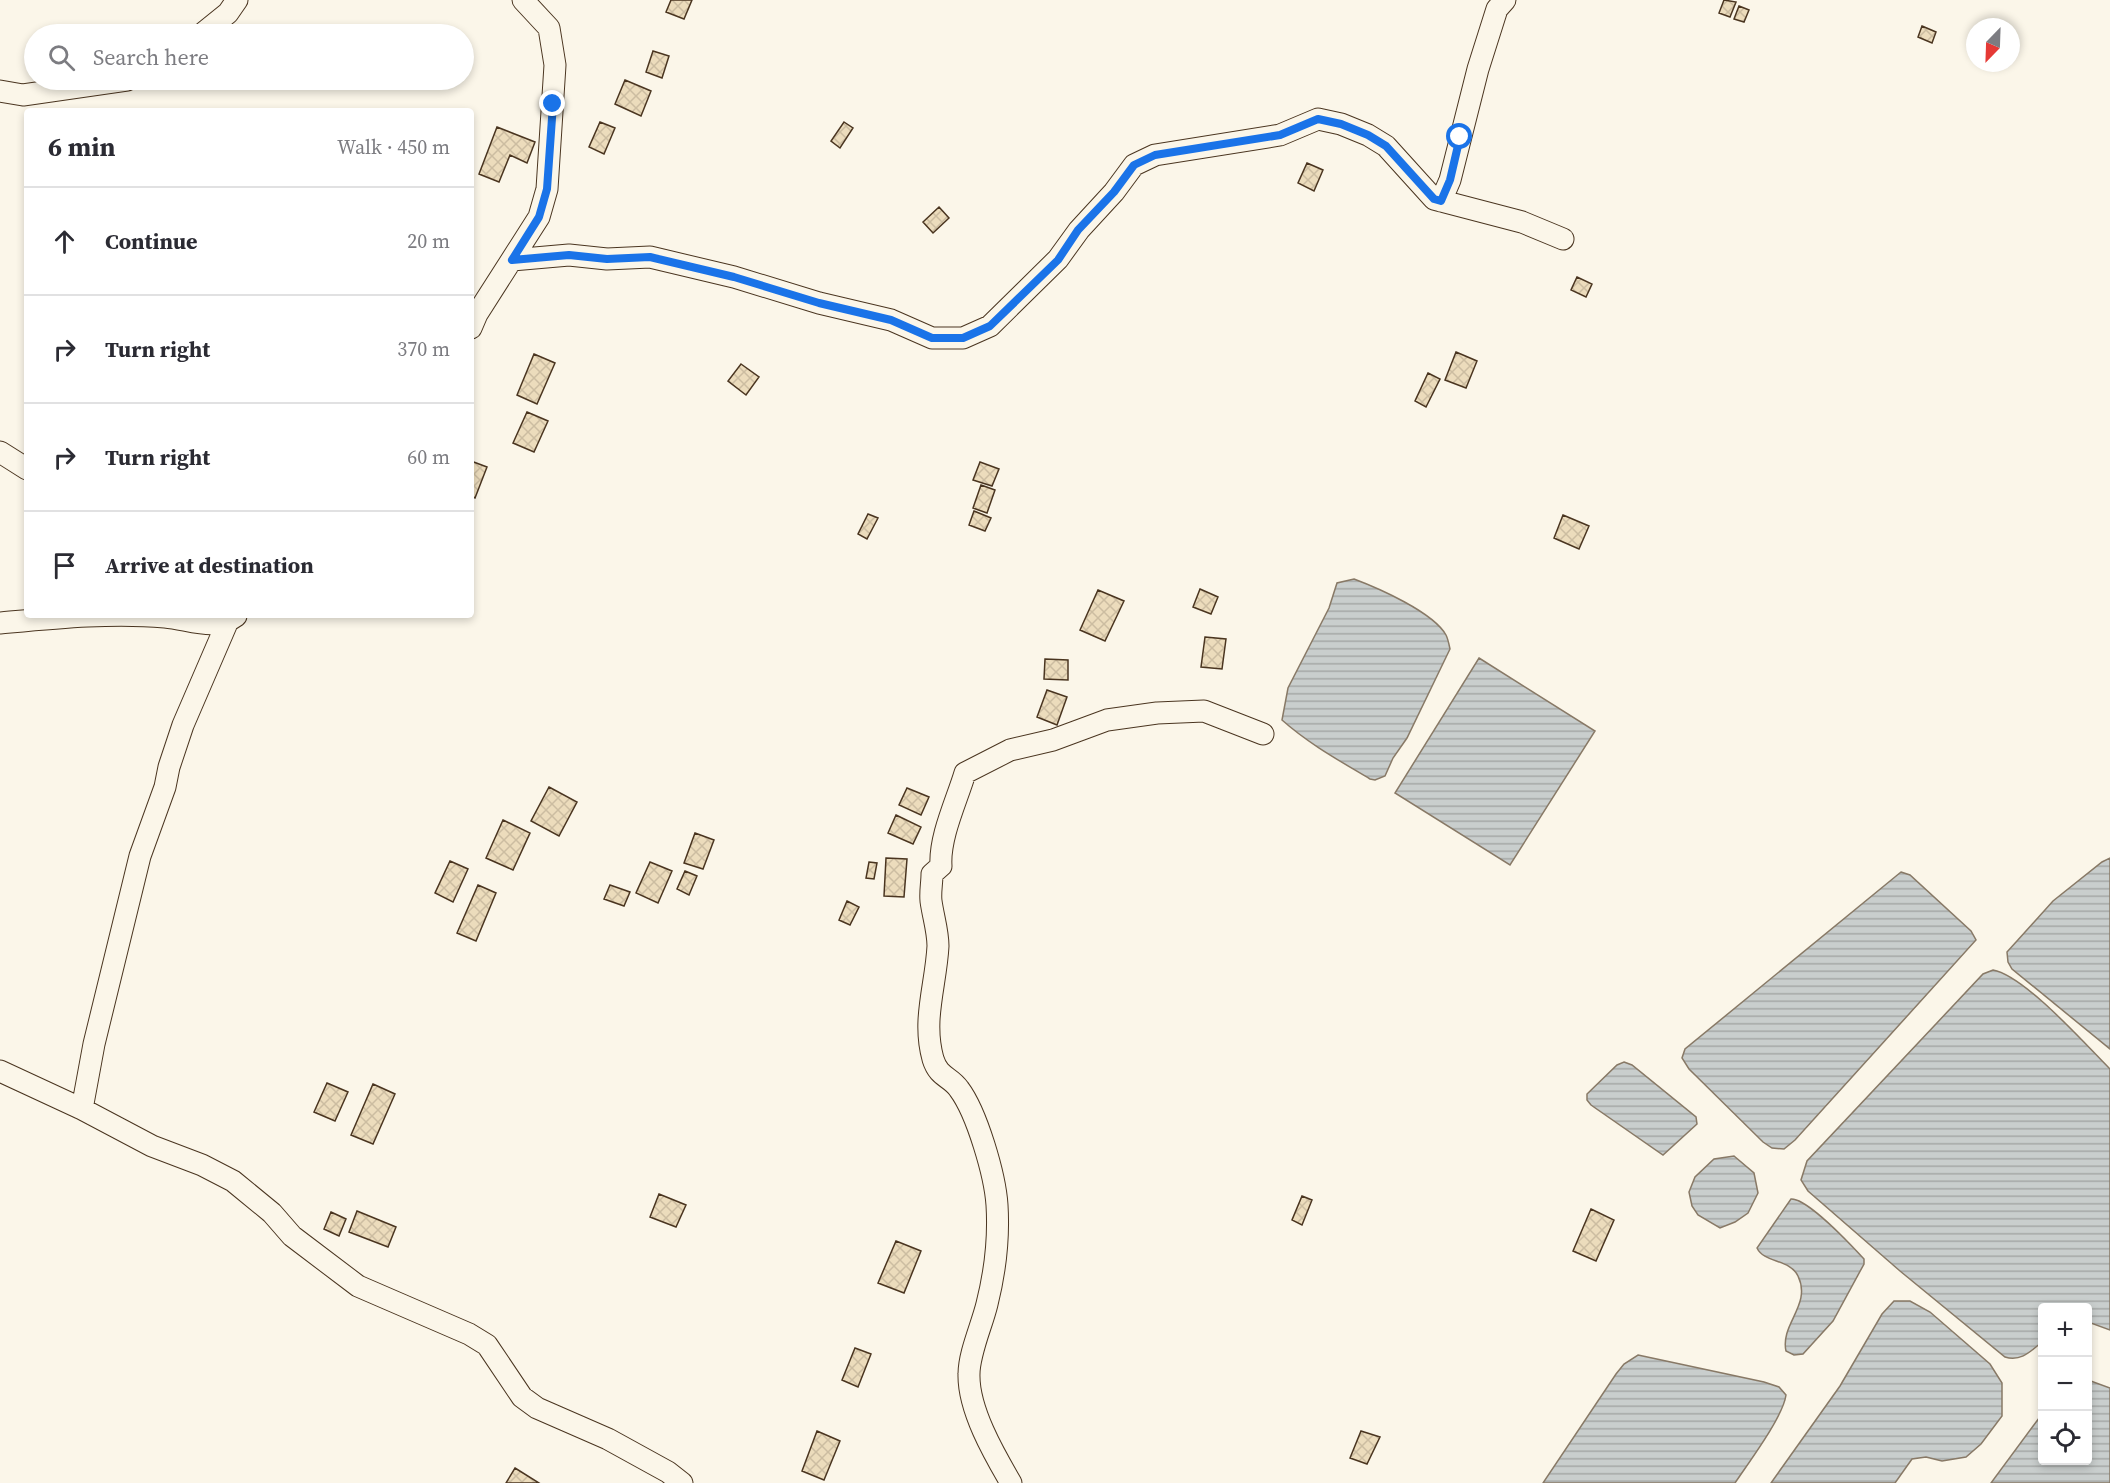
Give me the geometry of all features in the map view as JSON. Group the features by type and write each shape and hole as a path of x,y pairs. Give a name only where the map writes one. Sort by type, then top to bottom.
{"street":[{"path":"214,24 228,13 237,0"},
{"path":"474,321 539,217 547,189 555,65 549,28 523,0"},
{"path":"1441,201 1450,180 1481,59 1497,9 1505,0"},
{"path":"0,91 23,95 58,90"},
{"path":"512,260 569,255 607,259 650,257 734,277 819,303 891,320 932,338 963,338 990,326 1058,260 1078,230 1114,192 1134,165 1155,155 1280,135 1318,119 1341,124 1368,135 1386,146 1434,199 1522,222 1563,239"},
{"path":"0,452 24,467"},
{"path":"0,623 39,618"},
{"path":"168,618 197,623 232,619"},
{"path":"82,1109 97,1034 140,856 165,787 183,725 232,619"},
{"path":"1011,1483 979,1423 972,1400 969,1374 987,1303 997,1243 997,1202 992,1174 971,1110 958,1087 942,1076 933,1060 928,1027 938,946 931,901 932,874 941,866 940,855 944,839 965,773 1010,750 1053,740 1107,720 1157,713 1204,711 1263,734"},
{"path":"0,1071 82,1109 152,1146 202,1165 233,1181 272,1213 292,1236 358,1286 469,1334 487,1345 522,1397 537,1408 608,1439 668,1472 682,1483"}],"shaded area":[{"path":"1354,579 1377,588 1430,618 1446,635 1450,649 1407,738 1393,758 1385,776 1375,780 1325,752 1282,720 1288,688 1329,608 1337,583"},
{"path":"1479,658 1595,731 1510,865 1395,793"},
{"path":"2110,858 2110,1049 2012,969 2008,962 2007,952 2053,901"},
{"path":"1901,872 1910,875 1971,931 1976,940 1795,1140 1784,1149 1772,1148 1763,1142 1689,1069 1682,1058 1685,1049"},
{"path":"1993,970 2021,984 2070,1028 2110,1069 2110,1330 2092,1323 2092,1303 2038,1303 2038,1346 2025,1355 2016,1358 2005,1357 1900,1271 1808,1191 1801,1180 1807,1161 1983,974"},
{"path":"1624,1062 1632,1065 1696,1117 1697,1124 1663,1155 1587,1100 1587,1094 1617,1065"},
{"path":"1734,1156 1754,1173 1758,1193 1748,1213 1720,1228 1698,1215 1692,1206 1689,1192 1695,1177 1714,1159"},
{"path":"1791,1199 1818,1214 1864,1259 1864,1264 1833,1321 1803,1354 1794,1355 1786,1351 1785,1341 1801,1296 1798,1276 1789,1267 1760,1253 1757,1248"},
{"path":"1894,1301 1910,1301 1930,1312 1990,1364 2002,1383 2002,1416 1981,1444 1966,1457 1942,1461 1926,1457 1912,1459 1895,1483 1771,1483 1840,1386 1882,1314"},
{"path":"1638,1355 1764,1382 1779,1387 1786,1395 1779,1415 1735,1483 1543,1483 1616,1374 1624,1364"},
{"path":"2092,1381 2110,1388 2110,1483 1991,1483 2038,1419 2038,1465 2092,1465"}],"building":[{"path":"671,0 692,0 684,19 666,12"},
{"path":"1724,0 1736,2 1730,17 1719,13"},
{"path":"1739,6 1749,10 1744,22 1734,19"},
{"path":"1922,26 1936,32 1932,43 1918,37"},
{"path":"653,51 669,56 662,78 646,72"},
{"path":"625,80 651,91 641,116 615,104"},
{"path":"600,122 615,128 604,154 589,147"},
{"path":"844,122 853,128 840,148 831,141"},
{"path":"497,127 535,142 527,163 510,155 499,182 479,174"},
{"path":"1307,163 1323,170 1314,191 1298,183"},
{"path":"939,207 949,218 933,233 923,222"},
{"path":"1577,277 1592,284 1586,297 1571,290"},
{"path":"1456,352 1477,361 1466,388 1445,380"},
{"path":"534,354 555,363 537,404 517,395"},
{"path":"741,364 759,377 746,395 728,381"},
{"path":"1428,373 1440,379 1426,407 1415,401"},
{"path":"527,412 548,421 534,452 513,443"},
{"path":"474,462 487,467 474,498"},
{"path":"980,462 999,469 992,486 973,480"},
{"path":"981,485 995,490 987,513 973,508"},
{"path":"974,511 991,518 985,531 969,525"},
{"path":"868,514 878,518 867,539 858,534"},
{"path":"1563,515 1589,526 1579,549 1554,538"},
{"path":"1200,589 1218,597 1211,614 1193,607"},
{"path":"1098,590 1124,601 1105,641 1080,630"},
{"path":"1205,637 1226,639 1222,669 1201,667"},
{"path":"1045,659 1068,660 1068,680 1044,679"},
{"path":"1047,690 1067,697 1057,725 1037,717"},
{"path":"549,787 577,802 559,836 531,821"},
{"path":"907,788 929,797 921,815 899,805"},
{"path":"896,815 921,827 913,844 888,833"},
{"path":"503,820 530,833 513,870 486,858"},
{"path":"695,833 714,840 703,869 684,863"},
{"path":"886,858 907,859 904,897 884,896"},
{"path":"450,861 468,869 453,902 435,893"},
{"path":"650,862 672,871 658,903 636,893"},
{"path":"869,862 877,863 874,879 866,878"},
{"path":"685,871 697,876 689,895 677,889"},
{"path":"478,885 496,893 476,941 457,933"},
{"path":"610,885 630,892 624,906 604,899"},
{"path":"847,901 859,907 850,925 839,920"},
{"path":"327,1083 348,1092 335,1121 314,1112"},
{"path":"373,1084 395,1094 373,1144 351,1135"},
{"path":"659,1194 686,1205 676,1227 650,1217"},
{"path":"1302,1196 1312,1200 1302,1225 1292,1220"},
{"path":"1591,1209 1614,1220 1596,1261 1573,1251"},
{"path":"357,1211 396,1227 388,1247 349,1232"},
{"path":"331,1212 346,1219 339,1236 324,1229"},
{"path":"896,1241 921,1251 904,1293 878,1283"},
{"path":"855,1348 871,1354 858,1387 842,1380"},
{"path":"817,1431 840,1441 824,1480 802,1471"},
{"path":"1361,1431 1380,1437 1367,1464 1350,1458"},
{"path":"515,1468 539,1483 506,1483"}],"route":[{"path":"553,104 547,189 539,217 512,260 569,255 607,259 650,257 734,277 819,303 891,320 932,338 963,338 990,326 1058,260 1078,230 1114,192 1134,165 1155,155 1280,135 1318,119 1341,124 1368,135 1386,146 1434,199 1441,201 1450,180 1460,137"}]}
